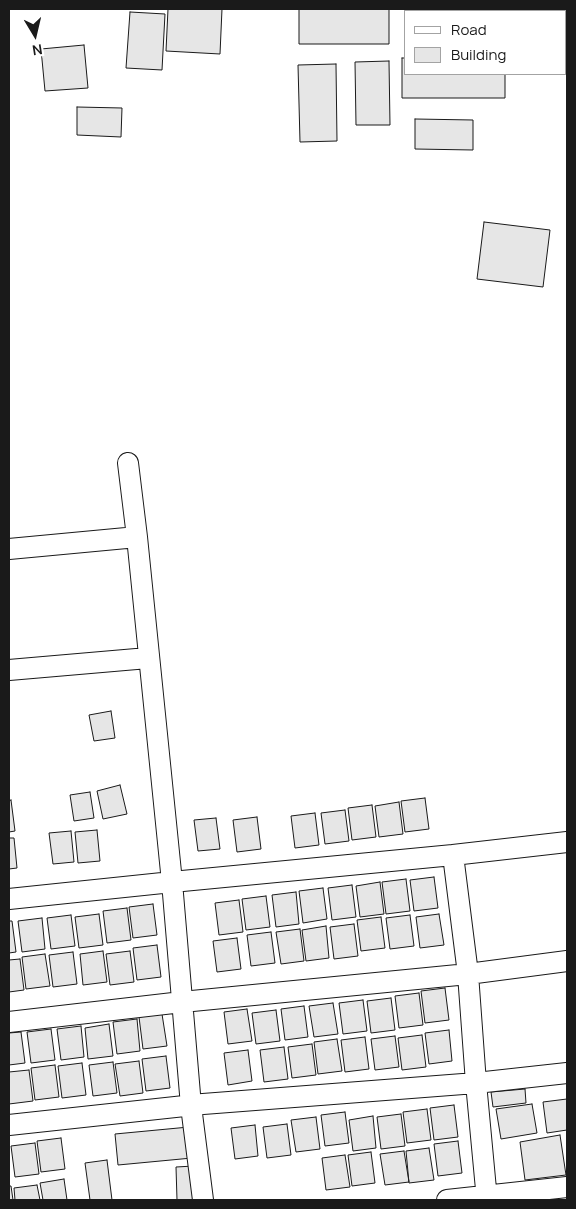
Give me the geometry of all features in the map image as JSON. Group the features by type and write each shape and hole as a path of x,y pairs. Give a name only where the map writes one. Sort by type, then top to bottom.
{"street":[{"path":"128,463 172,882 191,1106 203,1200"},
{"path":"9,549 137,537"},
{"path":"9,670 148,658"},
{"path":"9,899 567,842"},
{"path":"453,855 468,974 487,1198"},
{"path":"9,1022 182,1002 468,974 567,961"},
{"path":"9,1125 191,1106 476,1083 567,1073"},
{"path":"447,1200 487,1198 567,1187"}],"building":[{"path":"168,9 222,9 220,54 166,51"},
{"path":"299,9 389,9 389,44 299,44"},
{"path":"419,9 506,9 506,10"},
{"path":"130,12 165,14 162,70 126,68"},
{"path":"84,45 88,88 45,91 41,49"},
{"path":"402,58 404,58 404,75 505,75 505,98 402,98"},
{"path":"389,61 390,125 356,125 355,62"},
{"path":"336,64 337,141 300,142 298,65"},
{"path":"77,107 122,108 121,137 77,135"},
{"path":"415,119 473,120 473,150 415,149"},
{"path":"484,222 550,230 543,287 477,279"},
{"path":"111,711 115,738 94,741 89,715"},
{"path":"120,785 127,814 103,819 97,791"},
{"path":"90,792 94,818 74,821 70,795"},
{"path":"425,798 429,829 405,832 401,801"},
{"path":"11,800 15,831 9,832 9,801"},
{"path":"399,802 403,834 379,837 375,806"},
{"path":"372,805 376,837 352,840 348,808"},
{"path":"345,810 349,841 325,844 321,813"},
{"path":"315,813 319,845 295,848 291,816"},
{"path":"257,817 261,849 237,852 233,820"},
{"path":"216,818 220,849 198,851 194,820"},
{"path":"97,830 100,861 78,863 75,832"},
{"path":"71,831 74,862 53,864 49,833"},
{"path":"9,838 14,838 17,868 9,869"},
{"path":"434,877 438,908 414,911 410,880"},
{"path":"406,879 410,911 386,914 382,882"},
{"path":"380,882 384,914 360,917 356,886"},
{"path":"352,885 356,917 332,920 328,888"},
{"path":"323,888 327,919 303,923 299,891"},
{"path":"296,892 299,924 276,927 272,895"},
{"path":"266,896 270,927 246,930 242,899"},
{"path":"239,900 243,932 219,935 215,903"},
{"path":"153,904 157,935 133,938 129,907"},
{"path":"127,908 131,940 107,943 103,911"},
{"path":"99,914 103,945 79,948 75,917"},
{"path":"439,914 444,945 420,948 416,917"},
{"path":"71,915 75,946 51,949 47,918"},
{"path":"410,915 414,946 390,949 386,918"},
{"path":"381,917 385,948 361,951 357,920"},
{"path":"42,918 45,949 22,952 18,921"},
{"path":"9,921 12,921 16,952 9,953"},
{"path":"354,924 358,956 334,959 330,927"},
{"path":"326,926 329,958 306,961 302,930"},
{"path":"300,929 304,961 281,964 276,932"},
{"path":"271,932 275,963 251,966 247,935"},
{"path":"237,938 241,969 217,972 213,941"},
{"path":"157,945 161,977 137,980 133,948"},
{"path":"103,951 107,982 83,985 80,954"},
{"path":"130,951 134,982 110,985 106,954"},
{"path":"73,952 77,984 53,987 49,955"},
{"path":"45,954 50,986 26,989 22,957"},
{"path":"20,959 24,990 9,992 9,960"},
{"path":"445,988 449,1020 425,1023 421,991"},
{"path":"419,993 423,1025 399,1028 395,996"},
{"path":"391,998 395,1030 371,1033 367,1001"},
{"path":"363,1000 367,1031 343,1034 339,1003"},
{"path":"333,1003 338,1034 314,1037 309,1006"},
{"path":"304,1006 308,1037 285,1040 281,1009"},
{"path":"247,1009 252,1041 228,1044 224,1012"},
{"path":"276,1010 280,1041 256,1044 252,1013"},
{"path":"162,1014 167,1046 143,1049 139,1017"},
{"path":"137,1019 140,1051 117,1054 113,1022"},
{"path":"109,1024 113,1056 88,1059 85,1028"},
{"path":"81,1026 84,1057 61,1060 57,1029"},
{"path":"51,1029 55,1060 31,1063 27,1032"},
{"path":"449,1030 452,1061 429,1064 425,1033"},
{"path":"21,1032 25,1063 9,1065 9,1033"},
{"path":"422,1035 426,1067 402,1070 398,1038"},
{"path":"395,1036 399,1067 375,1070 371,1039"},
{"path":"365,1037 369,1069 345,1072 341,1040"},
{"path":"337,1039 342,1071 318,1074 314,1042"},
{"path":"312,1044 316,1075 292,1078 288,1047"},
{"path":"284,1047 288,1079 264,1082 260,1050"},
{"path":"248,1050 252,1081 228,1085 224,1053"},
{"path":"166,1056 170,1088 146,1091 142,1059"},
{"path":"139,1061 143,1093 120,1096 115,1064"},
{"path":"113,1062 117,1093 93,1096 89,1065"},
{"path":"82,1063 86,1095 62,1098 58,1066"},
{"path":"55,1065 59,1097 35,1100 31,1068"},
{"path":"29,1070 33,1101 9,1104 9,1072"},
{"path":"525,1089 526,1103 493,1107 491,1092"},
{"path":"567,1099 567,1130 547,1133 543,1102"},
{"path":"532,1104 537,1133 501,1139 496,1109"},
{"path":"454,1105 458,1137 434,1140 430,1108"},
{"path":"427,1109 431,1140 407,1143 403,1112"},
{"path":"345,1112 349,1143 325,1146 321,1115"},
{"path":"401,1114 405,1146 381,1149 377,1117"},
{"path":"373,1116 376,1148 353,1151 349,1120"},
{"path":"316,1117 320,1149 296,1152 291,1120"},
{"path":"287,1124 291,1155 267,1158 263,1127"},
{"path":"255,1125 258,1156 235,1159 231,1128"},
{"path":"189,1127 192,1158 118,1165 115,1134"},
{"path":"560,1135 566,1175 525,1180 520,1142"},
{"path":"61,1138 65,1169 41,1172 37,1141"},
{"path":"458,1141 462,1173 438,1176 434,1144"},
{"path":"35,1143 39,1174 15,1177 11,1146"},
{"path":"429,1148 434,1180 409,1183 406,1151"},
{"path":"404,1151 409,1182 385,1185 380,1154"},
{"path":"371,1152 375,1183 352,1186 348,1155"},
{"path":"345,1155 350,1187 326,1190 322,1158"},
{"path":"107,1160 112,1200 90,1200 85,1163"},
{"path":"194,1166 195,1200 177,1200 176,1167"},
{"path":"64,1179 67,1200 43,1200 40,1183"},
{"path":"37,1185 40,1200 15,1200 14,1188"},
{"path":"9,1186 11,1186 13,1200 9,1200"}]}
